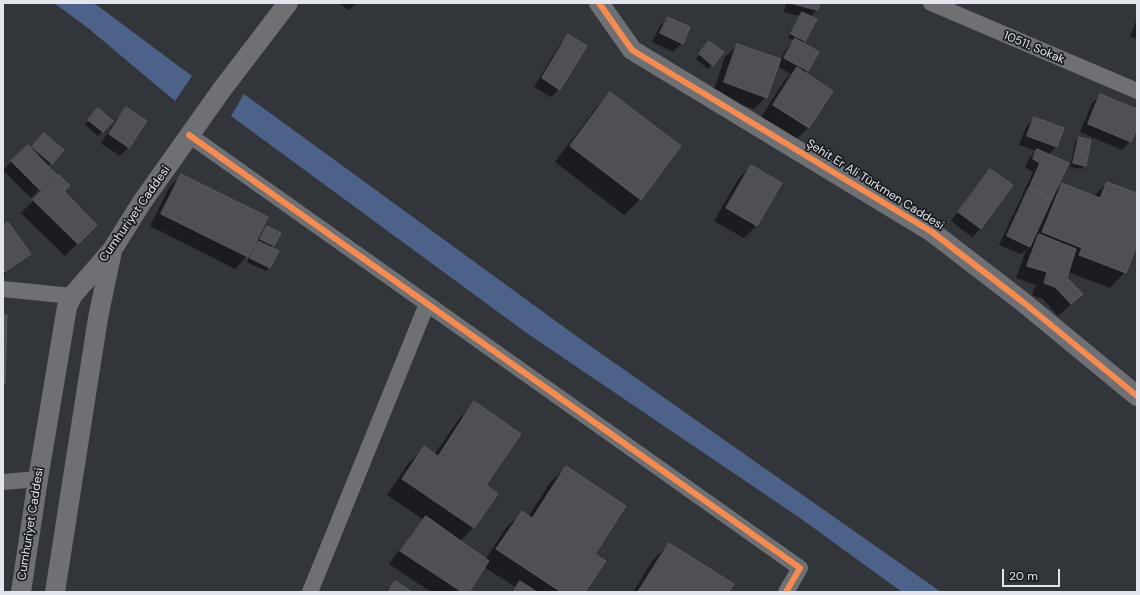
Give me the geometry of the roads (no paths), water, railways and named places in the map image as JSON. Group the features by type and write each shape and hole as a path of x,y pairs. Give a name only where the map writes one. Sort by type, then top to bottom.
{"street":[{"name":"Cumhuriyet Caddesi","path":"21,592 38,479 67,307 72,296 112,250 142,202 189,136 288,3"},
{"name":"Şehit Er Ali Türkmen Caddesi","path":"598,3 632,50 932,232 1023,302 1137,396"},
{"name":"10511. Sokak","path":"931,3 1137,91"},
{"path":"189,136 800,568 786,592"},
{"path":"55,592 98,318 112,250"},
{"path":"3,289 72,296"},
{"path":"310,592 427,304"},
{"path":"3,482 38,479"}],"water":[{"path":"54,3 94,3 192,76 175,101 88,28"},
{"path":"244,94 579,338 941,592 902,592 800,518 528,334 231,116"}]}
